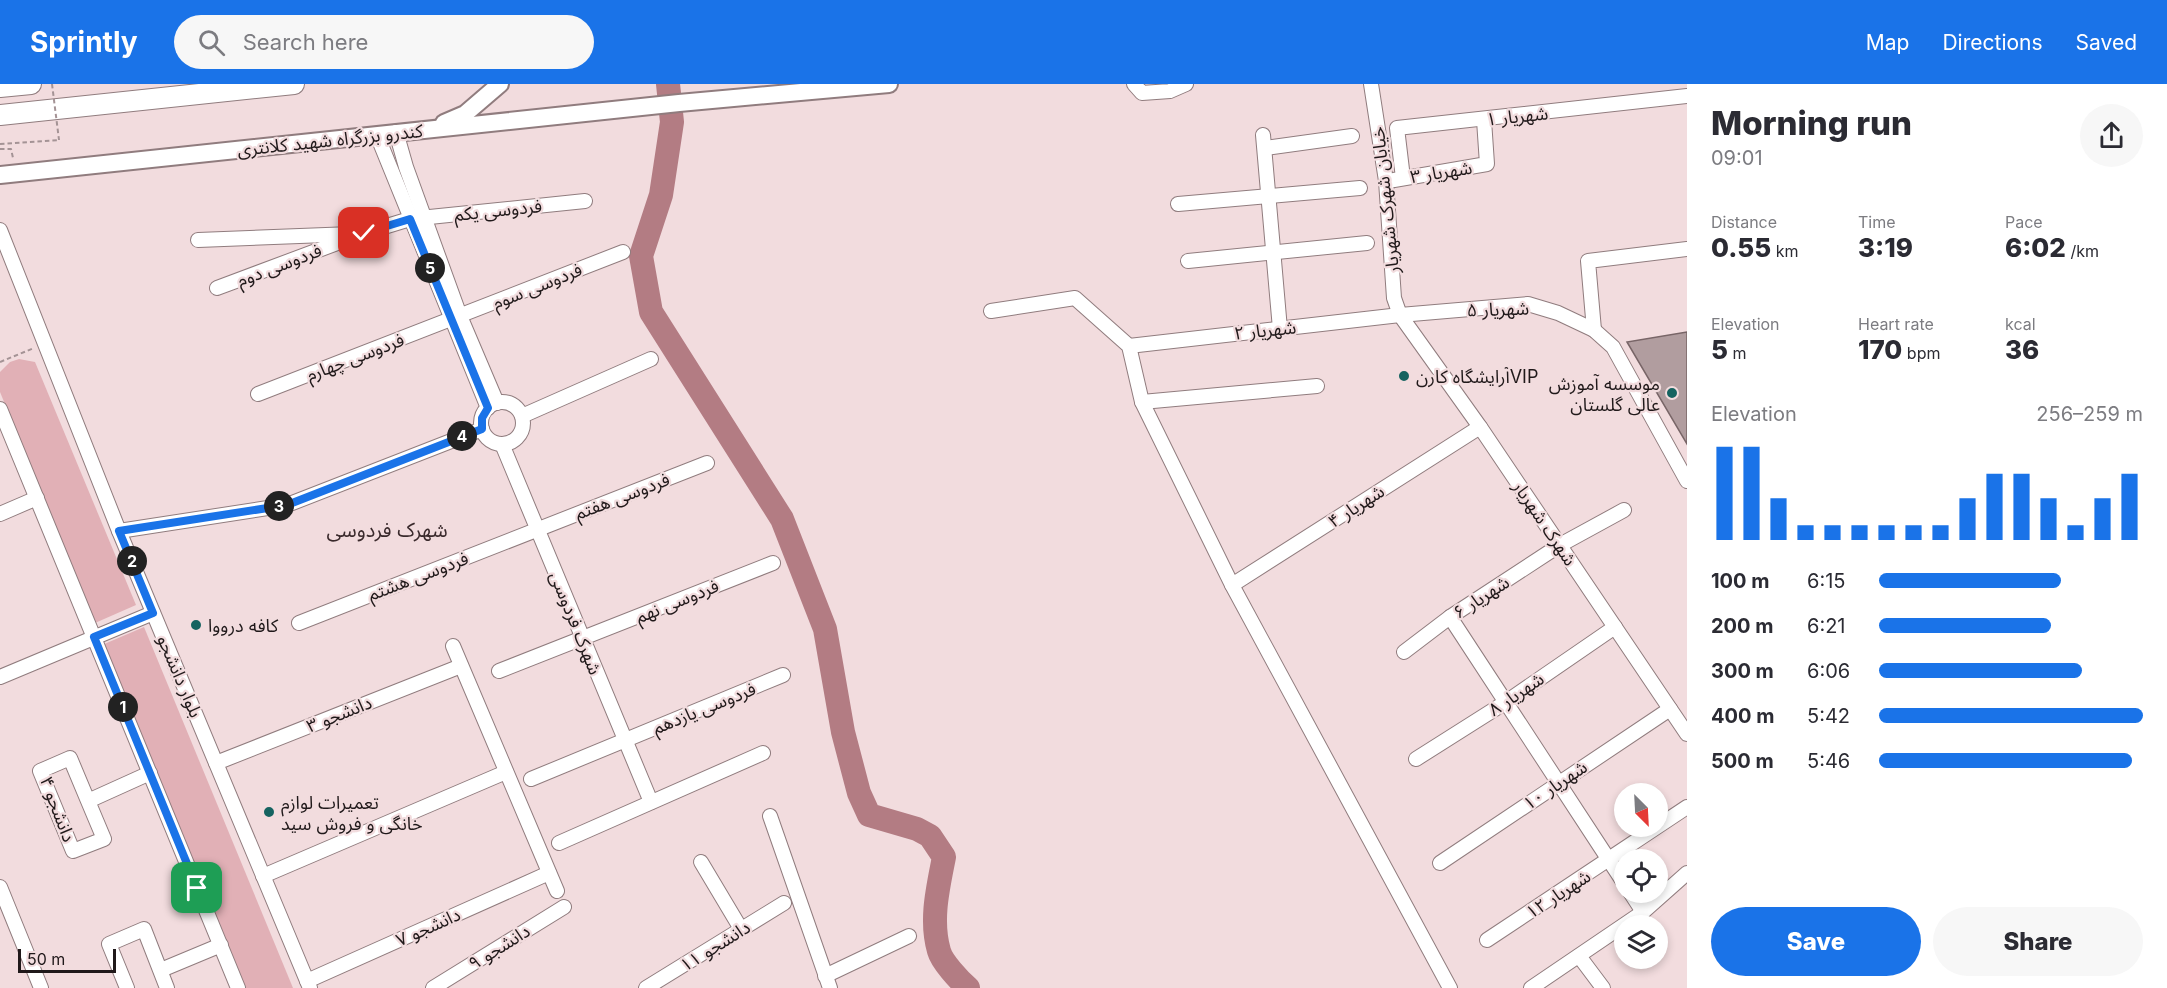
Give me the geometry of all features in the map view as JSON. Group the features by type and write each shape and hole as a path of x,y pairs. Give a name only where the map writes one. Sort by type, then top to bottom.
{"highway":[{"path":"0,87 31,84"},
{"path":"0,115 294,84"}],"main road":[{"path":"426,130 465,114 500,84"},
{"name":"کندرو بزرگراه شهید کلانتری","path":"7,174 679,103 889,84"}],"street":[{"path":"1134,84 1142,93 1170,91 1186,84"},
{"name":"خیابان شهرک شهریار","path":"1371,84 1386,181 1394,298 1400,315"},
{"name":"۱ شهریار","path":"1403,178 1397,128 1687,96"},
{"name":"۳ شهریار","path":"1386,181 1487,164 1484,120"},
{"path":"396,132 456,318"},
{"path":"377,135 410,219 456,318 492,406"},
{"path":"1280,329 1264,141 1352,136"},
{"path":"1178,204 1360,188"},
{"name":"فردوسی یکم","path":"410,219 585,201"},
{"name":"فردوسی دوم","path":"217,288 364,233 410,219"},
{"name":"بلوار دانشجو","path":"0,230 119,531 309,984"},
{"path":"198,240 364,233"},
{"path":"1188,261 1367,243"},
{"path":"1594,330 1588,261 1687,249"},
{"name":"فردوسی سوم","path":"456,318 623,252"},
{"path":"991,311 1075,298 1129,346 1142,402 1232,585 1450,988"},
{"name":"۵ شهریار","path":"1400,315 1528,304 1558,313 1594,330 1613,347 1687,481"},
{"name":"۲ شهریار","path":"1129,346 1400,315"},
{"name":"شهرک شهریار","path":"1400,315 1480,427 1687,734"},
{"name":"فردوسی چهارم","path":"258,394 456,318"},
{"path":"522,416 651,359"},
{"path":"1142,402 1317,386"},
{"path":"507,403 513,405 522,416 522,429 519,435 506,443 497,444 487,438 482,429 482,418 492,406 507,403"},
{"path":"0,409 238,988"},
{"name":"شهریار ۴","path":"1232,585 1480,427"},
{"path":"119,531 287,505 482,429"},
{"name":"شهرک فردوسی","path":"506,443 654,800"},
{"name":"فردوسی هفتم","path":"541,528 707,463"},
{"path":"0,514 37,498"},
{"name":"شهریار ۶","path":"1404,652 1450,617 1560,545 1624,510"},
{"name":"فردوسی هشتم","path":"299,623 541,528"},
{"name":"فردوسی نهم","path":"499,670 773,563"},
{"path":"0,677 153,613"},
{"path":"1450,617 1614,867"},
{"name":"شهریار ۸","path":"1416,759 1506,702 1615,627"},
{"path":"453,646 557,891"},
{"name":"دانشجو ۳","path":"216,763 461,666"},
{"name":"فردوسی یازدهم","path":"531,779 783,675"},
{"name":"شهریار ۱۰","path":"1440,862 1670,709"},
{"path":"559,843 763,753"},
{"name":"۴ دانشجو","path":"70,758 88,801 104,839 74,851 40,771 70,758"},
{"path":"263,876 506,771"},
{"name":"۴ دانشجو","path":"88,801 150,773"},
{"name":"شهریار ۱۲","path":"1487,940 1687,807"},
{"path":"770,816 828,982 909,936"},
{"path":"701,862 741,929"},
{"name":"دانشجو ۷","path":"309,984 549,873"},
{"path":"1532,988 1643,912 1687,873"},
{"path":"0,887 41,988"},
{"name":"دانشجو ۱۱","path":"646,988 784,903"},
{"path":"1637,903 1643,912"},
{"name":"دانشجو ۹","path":"433,988 564,907"},
{"path":"128,988 109,944 144,928 167,988"},
{"path":"161,970 220,945"},
{"path":"1579,956 1603,988"}],"path":[{"path":"0,144 59,141 52,84"},
{"path":"0,149 11,149 7,174"},
{"path":"0,362 45,344"}],"shaded area":[{"path":"19,359 35,362 136,605 95,623 0,392 0,372 10,362"},
{"path":"144,627 293,988 245,988 102,645"}],"building":[{"name":"موسسه آموزش عالی گلستان","path":"1687,332 1687,444 1627,342"}],"waterway":[{"path":"668,84 672,122 661,195 641,256 651,312 782,519 825,629 843,732 859,793 869,815 917,829 930,836 944,857 936,904 936,939 944,960 968,988"}],"place":[{"name":"آرایشگاه کارنVIP","path":"1404,376"},
{"name":"موسسه آموزش عالی گلستان","path":"1672,393"},
{"name":"کافه درووا","path":"196,625"},
{"name":"تعمیرات لوازم خانگی و فروش سید","path":"269,812"}],"district":[{"name":"شهرک فردوسی","path":"387,530"}],"route":[{"path":"197,888 94,637 153,613 119,531 287,505 482,429 482,418 488,408 410,219 364,233"}]}
